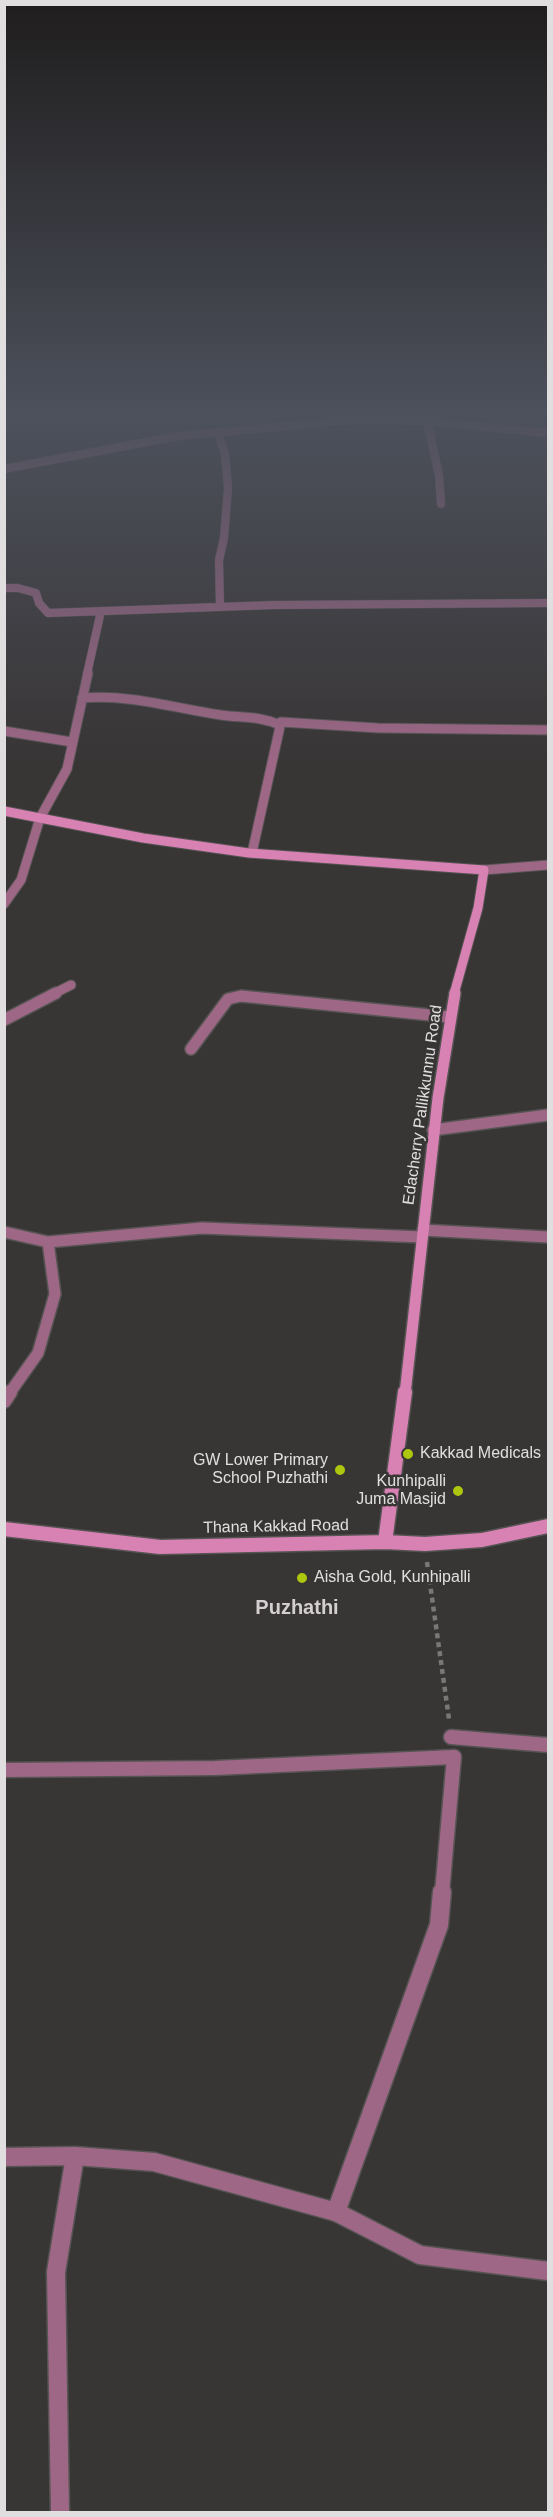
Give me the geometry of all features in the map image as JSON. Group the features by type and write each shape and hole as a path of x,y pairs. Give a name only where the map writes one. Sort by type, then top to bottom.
{"main road":[{"path":"4,810 122,835 252,853 484,870"},
{"name":"Edacherry Pallikkunnu Road","path":"386,1542 393,1466 404,1405 433,1130 450,1017 481,898 484,870"},
{"name":"Thana Kakkad Road","path":"4,1529 160,1547 386,1542 425,1544 482,1540 549,1526"}],"street":[{"path":"220,607 219,560 224,535"},
{"path":"4,588 18,588 36,593 39,603 48,613 220,607 549,603"},
{"path":"4,904 21,880 40,818 67,769 100,611"},
{"path":"82,698 97,696 145,702 225,716 272,720 280,725"},
{"path":"252,853 282,722 378,728 549,730"},
{"path":"4,731 72,742"},
{"path":"484,870 549,865"},
{"path":"4,1020 71,985"},
{"path":"191,1049 228,999 241,996 450,1017"},
{"path":"433,1130 549,1115"},
{"path":"4,1232 48,1242 202,1228 549,1237"},
{"path":"4,1401 38,1353 55,1294 48,1242"},
{"path":"451,1737 549,1745"},
{"path":"4,1770 215,1768 454,1757 439,1925 336,2212"},
{"path":"60,2512 56,2272 75,2156"},
{"path":"4,2157 75,2156 154,2162 336,2212 420,2255 549,2271"}],"path":[{"path":"425,1544 451,1737"}],"place":[{"name":"Kakkad Medicals","path":"408,1454"},
{"name":"GW Lower Primary School Puzhathi","path":"340,1470"},
{"name":"Kunhipalli Juma Masjid","path":"458,1491"},
{"name":"Aisha Gold, Kunhipalli","path":"302,1578"}],"district":[{"name":"Puzhathi","path":"297,1608"}]}
